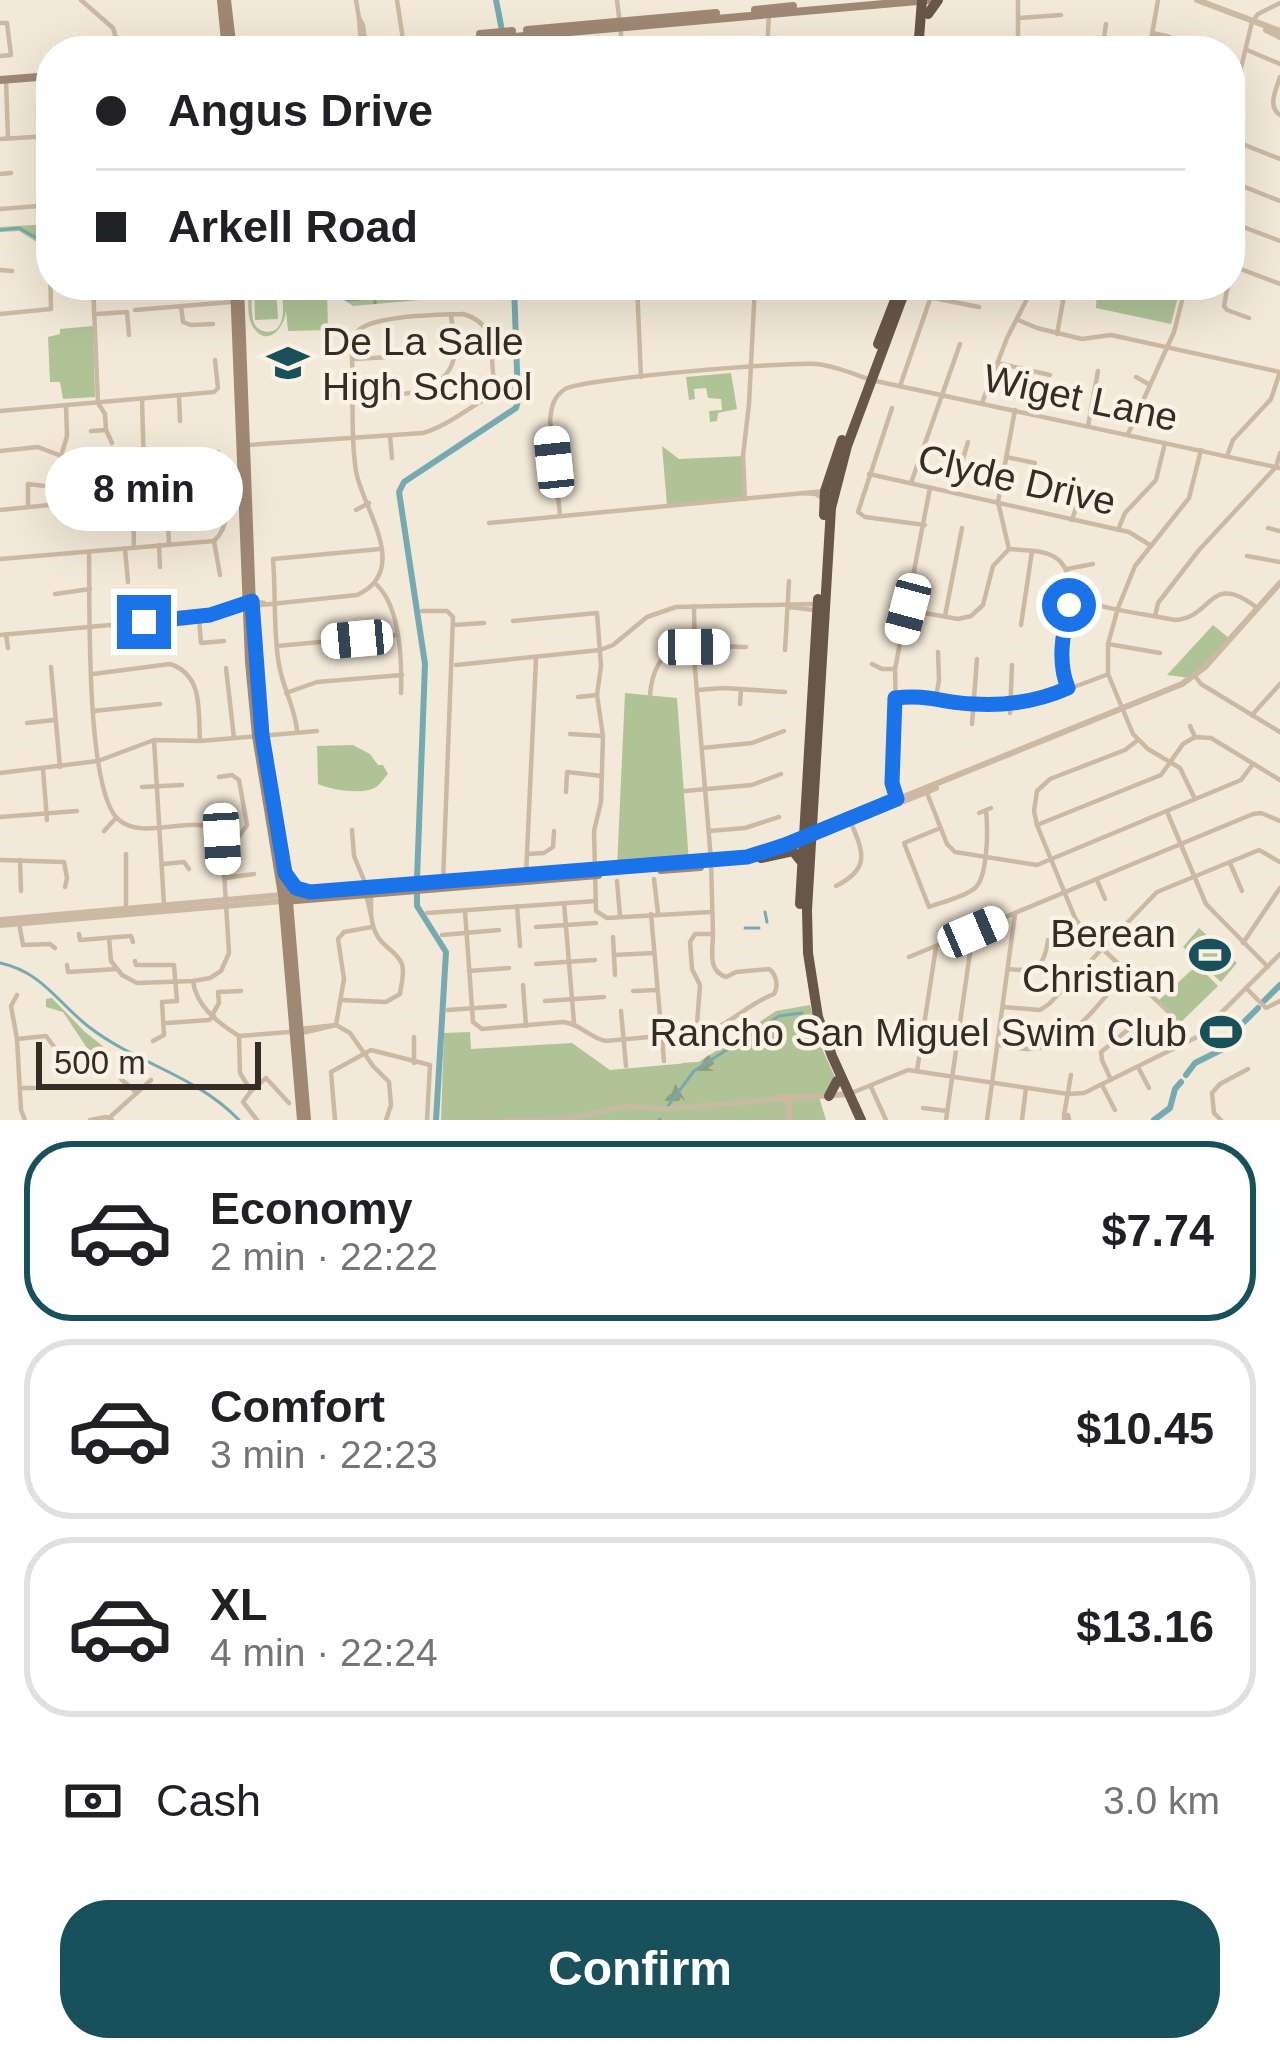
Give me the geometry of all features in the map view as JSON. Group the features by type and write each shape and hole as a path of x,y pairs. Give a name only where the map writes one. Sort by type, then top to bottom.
{"highway":[{"path":"920,34 928,2"},
{"path":"924,36 928,2"},
{"path":"858,1120 824,1035 810,979 807,910 813,838 809,814 816,607 827,500 897,300"},
{"path":"801,880 819,827 809,814"},
{"path":"785,845 800,832 809,814"},
{"path":"761,858 793,851 800,859 804,970 813,1018 823,1051 846,1095"},
{"path":"813,1018 824,1035"},
{"path":"829,1096 837,1081"}],"main road":[{"path":"224,0 228,36"},
{"path":"492,36 863,0"},
{"path":"898,2 915,11 920,34"},
{"path":"827,4 928,2"},
{"path":"505,35 619,25"},
{"path":"3,80 36,77"},
{"path":"238,302 249,604 259,736 291,917 304,1120"},
{"path":"259,736 285,873 298,1032"},
{"path":"286,898 761,858 813,838"},
{"path":"711,863 813,838"},
{"path":"285,873 307,896"},
{"path":"368,892 442,882 593,873"},
{"path":"433,889 442,882"},
{"path":"291,917 307,896"}],"street":[{"path":"81,0 113,28 115,36"},
{"path":"356,0 361,36"},
{"path":"397,0 403,36"},
{"path":"617,0 621,36"},
{"path":"1018,0 1018,36"},
{"path":"1152,36 1158,0"},
{"path":"1197,0 1280,34"},
{"path":"1245,54 1252,22 1279,4"},
{"path":"767,36 768,11"},
{"path":"1019,18 1061,15"},
{"path":"0,23 7,23 12,50 11,55 0,56"},
{"path":"1104,36 1106,24"},
{"path":"1152,33 1167,36"},
{"path":"1246,50 1280,64"},
{"path":"1280,76 1272,105 1280,115"},
{"path":"3,80 4,139 36,137"},
{"path":"1245,145 1280,159"},
{"path":"0,174 11,173"},
{"path":"1245,187 1280,201"},
{"path":"0,209 36,206"},
{"path":"1245,228 1280,241"},
{"path":"0,270 12,271"},
{"path":"1245,270 1280,284"},
{"path":"0,314 51,309 51,300"},
{"path":"94,300 98,403 112,443"},
{"path":"638,300 641,377"},
{"path":"745,499 743,456 754,300"},
{"path":"900,386 932,300"},
{"path":"943,300 980,307"},
{"path":"982,403 1027,300"},
{"path":"1057,334 1063,300"},
{"path":"1128,434 1174,332 1182,300"},
{"path":"1225,300 1227,310 1249,318"},
{"path":"94,314 238,302"},
{"path":"181,306 183,322 188,325 213,324"},
{"path":"129,335 131,311"},
{"path":"482,322 490,311"},
{"path":"354,396 411,394 445,375 454,356 451,314"},
{"path":"8,648 3,634 199,617 249,604 357,596 375,584 382,566 375,518 357,474 352,342 357,332 376,321 464,314 482,322 491,339 497,392"},
{"path":"1018,320 1082,339 1111,335 1280,372 1271,399 1233,440 1227,455"},
{"path":"349,326 357,332"},
{"path":"910,484 960,344"},
{"path":"352,359 408,356"},
{"path":"0,410 217,391 215,360"},
{"name":"Wiget Lane","path":"560,514 551,407 572,384 751,367 815,364 1278,468"},
{"path":"997,364 1050,375"},
{"path":"1088,426 1098,371"},
{"path":"1136,377 1150,385"},
{"path":"243,446 433,430 511,388"},
{"path":"1093,390 1105,392"},
{"path":"179,395 180,422"},
{"path":"134,548 133,509 144,473 142,399"},
{"path":"61,456 67,436 66,405"},
{"path":"892,408 855,512 925,524"},
{"path":"1009,549 998,502 1016,410"},
{"path":"91,431 106,430"},
{"path":"389,436 392,458"},
{"path":"953,492 968,442"},
{"path":"1118,530 1125,513 1156,480 1166,442"},
{"path":"0,451 38,447 91,465 218,452"},
{"path":"1195,800 1184,774 1138,740 1108,674 1108,644 1136,566 1189,498 1201,450"},
{"path":"1155,616 1158,603 1199,550 1278,468 1280,453"},
{"path":"1006,458 1034,463"},
{"name":"Clyde Drive","path":"868,475 1129,532 1150,545"},
{"path":"28,507 28,484 45,486 61,496"},
{"path":"898,801 892,783 895,669 931,488"},
{"path":"0,559 214,541 227,514 218,490 201,494"},
{"path":"1072,520 1078,502 1089,490"},
{"path":"489,523 802,493 827,500"},
{"path":"1234,493 1242,501"},
{"path":"136,495 166,495"},
{"path":"356,510 369,503"},
{"path":"0,510 62,507"},
{"path":"168,522 169,544"},
{"path":"945,616 962,528"},
{"path":"1268,528 1280,531"},
{"path":"214,541 220,575"},
{"path":"159,545 160,566"},
{"path":"124,548 128,582"},
{"path":"297,733 277,646 273,559 380,549"},
{"path":"1009,549 1058,558 1070,587 1087,602 1174,620 1186,620 1221,594 1239,596 1259,608"},
{"path":"891,607 958,619 971,616 983,605 993,566 1009,549"},
{"path":"1021,625 1032,551"},
{"path":"89,552 94,711 107,805 116,818 135,828 207,824 218,830 228,961 215,976 137,983 111,961 109,938"},
{"path":"1247,556 1280,562"},
{"path":"1066,569 1093,564"},
{"path":"785,650 789,581"},
{"path":"375,584 387,596 394,614 401,693"},
{"path":"813,838 1196,678 1280,587"},
{"path":"55,594 90,589"},
{"path":"1068,688 1060,658 1067,610 1077,596"},
{"path":"166,598 167,620"},
{"path":"456,664 600,650 658,612 676,607 791,603 816,607"},
{"path":"694,606 711,863 713,934 712,964 718,974 726,976 769,969 777,987 774,994 707,1033 697,1024 700,985 692,969 689,942 694,934 713,934"},
{"path":"422,611 448,611 453,617 442,882"},
{"path":"394,614 409,613"},
{"path":"513,621 597,613 601,666 596,695 603,736 601,802 594,831 596,911 600,916 711,912"},
{"path":"199,617 201,643 224,641"},
{"path":"453,626 484,623"},
{"path":"277,646 397,635"},
{"path":"1108,644 1160,653"},
{"path":"650,694 652,672 675,649 746,647"},
{"path":"936,698 938,652"},
{"path":"526,875 536,658"},
{"path":"972,724 977,659"},
{"path":"92,674 170,664 181,668 190,675 196,691 200,741"},
{"path":"872,664 895,669"},
{"path":"1010,713 1012,665"},
{"path":"51,667 60,767"},
{"path":"226,668 234,738"},
{"path":"895,698 920,695 972,704 1042,699 1108,674"},
{"path":"286,693 317,682 402,675"},
{"path":"1196,678 1280,732"},
{"path":"1252,715 1280,685"},
{"path":"740,704 741,689"},
{"path":"697,690 785,692"},
{"path":"578,697 596,695"},
{"path":"94,711 160,704"},
{"path":"27,723 54,720"},
{"path":"1190,726 1195,737"},
{"path":"0,773 98,761 154,740 317,731"},
{"path":"702,748 752,743 784,731"},
{"path":"570,734 603,736"},
{"path":"1037,825 1161,775 1183,744 1195,737 1211,738 1280,780"},
{"path":"154,740 164,909"},
{"path":"1138,740 1043,784 1035,799 1037,825 1075,918 1176,1019 1187,1043"},
{"path":"926,790 947,844 955,852 1037,865 1241,780 1253,764"},
{"path":"43,769 46,816"},
{"path":"566,792 567,772 602,776"},
{"path":"685,791 752,784 781,774"},
{"path":"219,777 239,780 247,825 240,835 222,839"},
{"path":"142,787 182,784"},
{"path":"0,817 77,811"},
{"path":"940,828 904,843 929,907 975,888 985,858 986,811"},
{"path":"1167,812 1206,904 1268,968"},
{"path":"909,957 1253,814 1280,820"},
{"path":"104,831 116,818"},
{"path":"709,831 745,828 778,818"},
{"path":"836,886 857,872 862,861 862,848 850,821"},
{"path":"341,1000 386,1002 400,994 402,964 372,928 352,830"},
{"path":"528,854 549,851 554,832"},
{"path":"1003,1006 1040,1010 1049,1004 1157,892 1259,850 1280,862"},
{"path":"126,854 126,910"},
{"path":"0,860 64,862 65,887"},
{"path":"20,860 21,891"},
{"path":"161,864 184,862 189,869"},
{"path":"1230,863 1242,891"},
{"path":"225,878 254,874"},
{"path":"654,879 654,953 664,1061"},
{"path":"1097,880 1105,899"},
{"path":"617,881 620,916"},
{"path":"1243,943 1280,888"},
{"path":"0,923 286,898"},
{"path":"427,914 596,901"},
{"path":"564,903 574,1023"},
{"path":"517,906 520,946"},
{"path":"0,923 164,909"},
{"path":"465,911 473,1022 482,1030 574,1023 597,1040 661,1036"},
{"path":"987,1120 1015,914"},
{"path":"19,923 22,945 55,948"},
{"path":"536,927 596,923"},
{"path":"336,1025 344,979 338,939 344,932 372,928"},
{"path":"442,935 499,930"},
{"path":"923,1108 947,1116 973,932"},
{"path":"80,934 80,940 131,936 133,942"},
{"path":"613,937 615,974"},
{"path":"1008,969 1038,967 1046,956 1048,940"},
{"path":"917,1072 936,946"},
{"path":"614,955 654,953"},
{"path":"507,1120 568,1119 627,1106 662,1109 846,1095 902,1071 1084,1093 1202,1034 1280,954"},
{"path":"536,964 595,960"},
{"path":"135,961 142,967 174,965 177,1001 162,1002 164,1037 153,1041"},
{"path":"68,965 68,972 117,969"},
{"path":"469,971 509,968"},
{"path":"997,1045 1028,1049 1060,1039 1126,972"},
{"path":"193,981 196,998 239,1036 336,1025 350,1033 390,1086 386,1120"},
{"path":"523,985 526,1026"},
{"path":"1246,989 1266,1008 1280,1000"},
{"path":"633,991 657,990"},
{"path":"164,1023 209,1020 219,1003 218,992 241,992"},
{"path":"17,995 11,1006 25,1120"},
{"path":"545,1001 604,998"},
{"path":"448,1010 505,1006"},
{"path":"621,1011 626,1066"},
{"path":"1112,1080 1102,1052 1130,1028"},
{"path":"17,1039 42,1034 58,1052"},
{"path":"1202,1034 1209,1044"},
{"path":"239,1036 241,1073 251,1091"},
{"path":"414,1037 414,1063"},
{"path":"335,1120 331,1072 376,1051 431,1067 427,1120"},
{"path":"1138,1067 1149,1088"},
{"path":"1221,1120 1214,1113 1212,1093 1247,1069"},
{"path":"1064,1115 1071,1075"},
{"path":"121,1078 137,1094"},
{"path":"257,1120 243,1102 266,1078 289,1103"},
{"path":"90,1120 110,1119 151,1080"},
{"path":"1102,1085 1115,1110"},
{"path":"870,1086 886,1120"},
{"path":"21,1088 34,1088"},
{"path":"1022,1120 1026,1088"},
{"path":"788,1098 789,1120"}],"green space":[{"path":"36,225 36,242 19,231 0,232 0,227"},
{"path":"252,300 255,325 273,331 282,317 283,300 327,300 328,330 288,331 286,310 283,323 275,333 264,336 249,318"},
{"path":"254,300 277,300 278,319 255,320"},
{"path":"344,300 420,300 353,306"},
{"path":"1096,300 1177,300 1171,324 1096,308"},
{"path":"93,326 95,397 63,399 60,382 50,382 48,337 60,334 60,329"},
{"path":"731,373 737,409 718,413 717,421 710,422 709,411 722,410 721,399 708,398 706,388 694,389 695,399 689,400 686,377"},
{"path":"662,446 679,459 743,456 745,499 667,505"},
{"path":"1213,625 1230,639 1190,678 1167,675"},
{"path":"625,693 677,698 689,862 617,868"},
{"path":"353,745 383,765 388,774 381,782 360,791 318,784 317,746"},
{"name":"Berean Christian","path":"1199,928 1237,963 1221,982 1183,947"},
{"path":"1197,965 1218,986 1179,1024 1158,1001"},
{"path":"52,998 109,1051 93,1057 63,1012 46,1007 46,999"},
{"path":"810,1005 837,1081 837,1086 819,1097 826,1120 441,1120 444,1033 470,1032 471,1049 572,1043 610,1070 699,1062 776,1011"},
{"path":"729,1042 737,1049 708,1068 715,1076 699,1074 687,1086 689,1097 685,1101 681,1097 677,1106 652,1107 672,1093 682,1063 713,1058"}],"waterway":[{"path":"496,0 503,36"},
{"path":"0,230 19,228 36,238"},
{"path":"417,879 425,664 399,492 404,482 516,408 515,300"},
{"path":"417,894 417,906 446,952 436,1120"},
{"path":"765,912 767,922"},
{"path":"745,928 759,928"},
{"path":"0,963 27,973 107,1040 204,1092 239,1120"},
{"path":"1264,1001 1280,985"},
{"path":"1241,1030 1258,1008"},
{"path":"668,1106 694,1071 779,1016 802,1013"},
{"path":"1186,1075 1195,1063 1241,1037"},
{"path":"1154,1120 1170,1108 1181,1082"}],"place":[{"name":"De La Salle High School","path":"288,363"},
{"name":"Berean Christian","path":"1210,955"},
{"name":"Rancho San Miguel Swim Club","path":"1221,1032"}],"route":[{"path":"144,622 210,615 252,601 262,735 285,873 292,885 310,892 747,857 785,845 897,799 892,783 895,698 920,695 972,704 1042,699 1068,688 1060,658 1069,605"}]}
